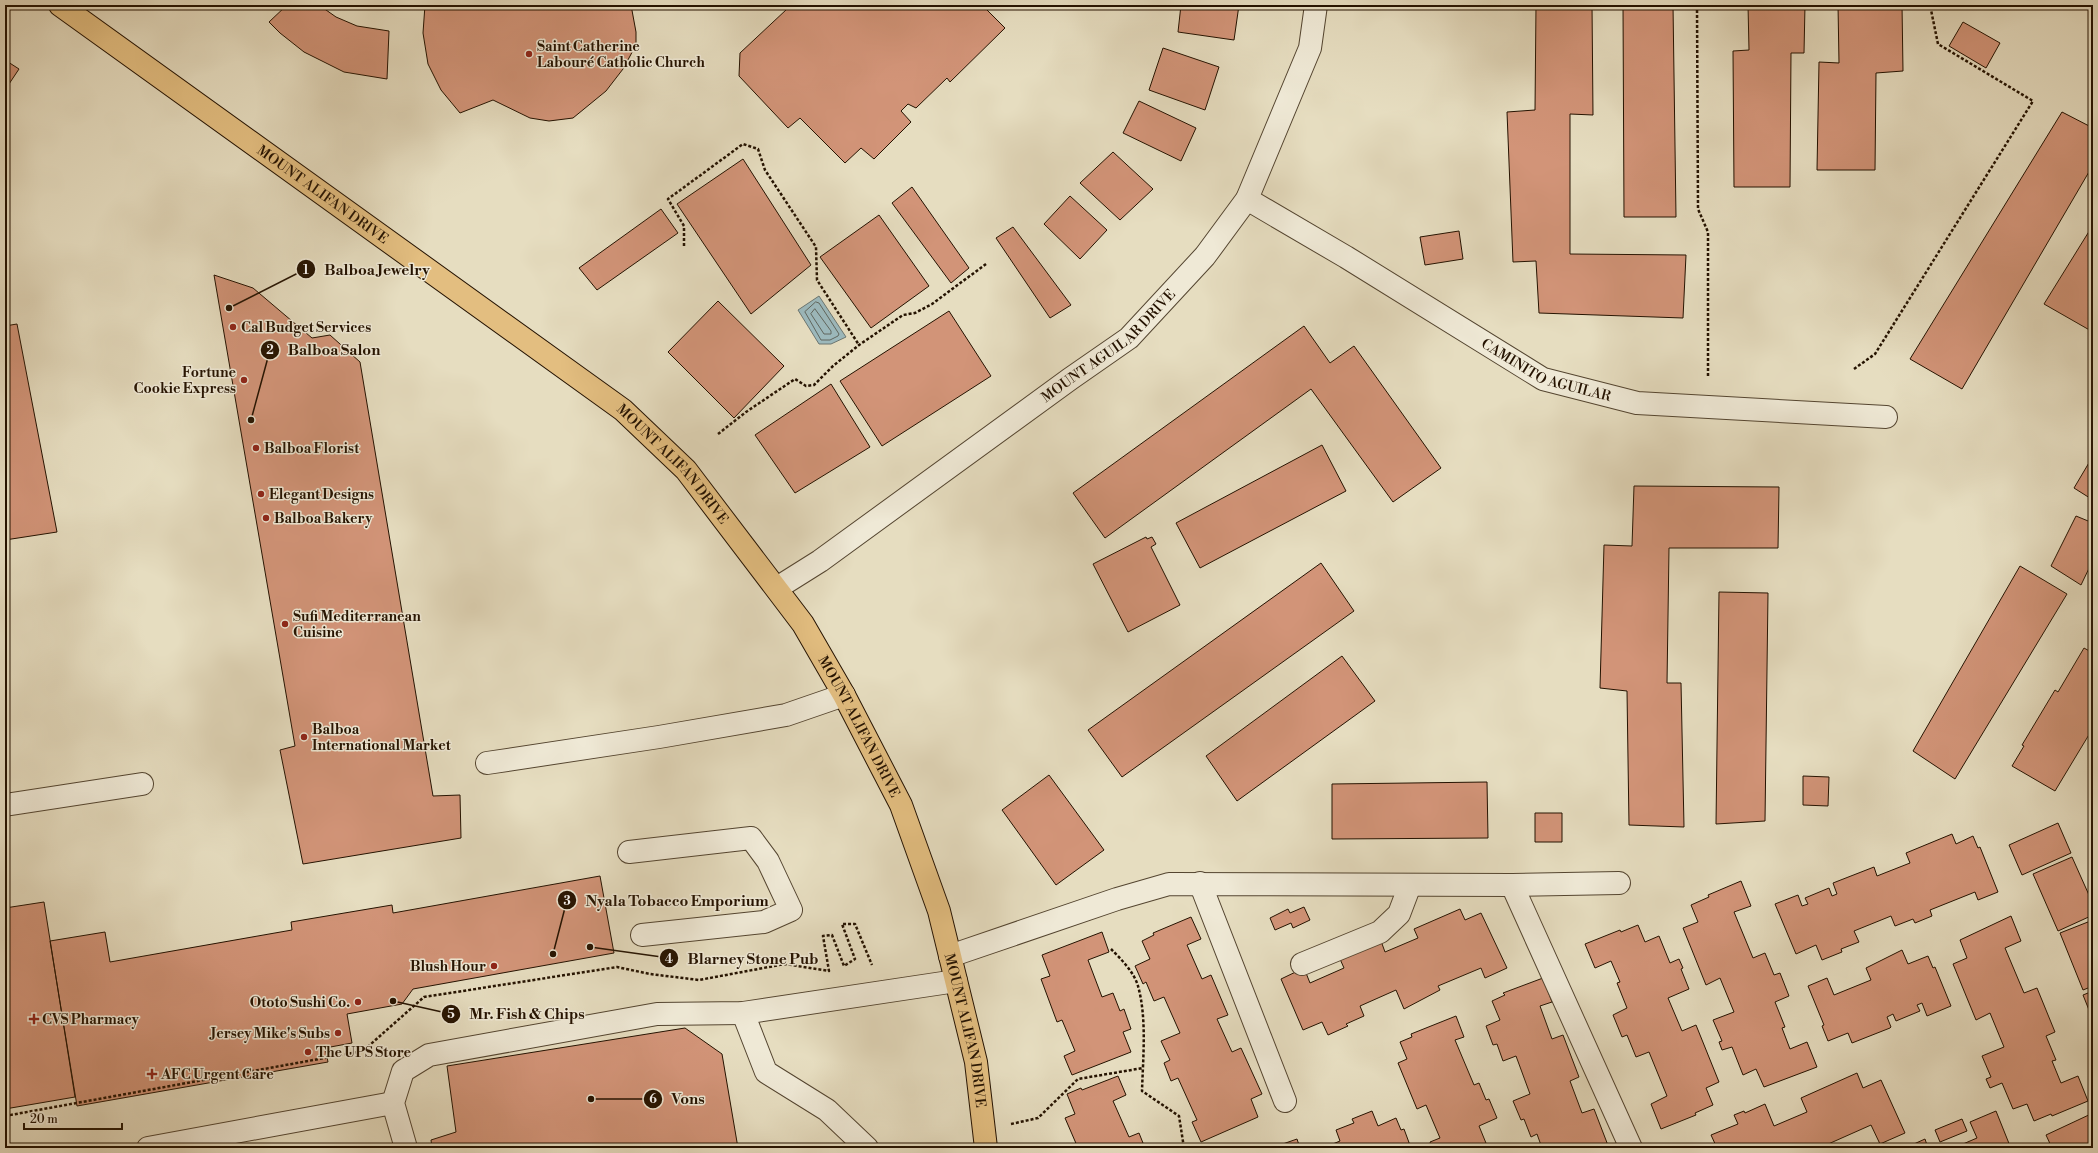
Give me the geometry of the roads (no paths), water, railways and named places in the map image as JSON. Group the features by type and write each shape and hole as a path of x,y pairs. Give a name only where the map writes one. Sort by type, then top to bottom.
{"main road":[{"name":"MOUNT ALIFAN DRIVE","path":"60,5 623,410 686,470 803,624 844,695 901,805 939,911 976,1062 985,1139"}],"street":[{"name":"MOUNT AGUILAR DRIVE","path":"777,588 820,561 1070,379 1129,338 1205,256 1247,199 1310,48 1316,5"},
{"name":"CAMINITO AGUILAR","path":"1247,199 1346,257 1543,379 1637,403 1886,417"},
{"path":"487,763 659,737 786,715 844,695"},
{"path":"5,806 142,784"},
{"path":"628,852 751,838 768,861 791,910 764,922 642,934"},
{"path":"1200,883 1285,1101"},
{"path":"950,956 1116,899 1169,884 1512,885 1619,883"},
{"path":"1302,964 1380,932 1399,914 1410,885"},
{"path":"1512,885 1631,1148"},
{"path":"406,1148 393,1103 403,1071 429,1055 657,1014 743,1013 956,981"},
{"path":"743,1013 766,1072 827,1110 867,1148"},
{"path":"148,1148 393,1103"}],"water":[{"path":"819,296 846,337 831,344 819,344 798,310"}],"place":[{"name":"Saint Catherine Labouré Catholic Church","path":"529,54"},
{"name":"Balboa Jewelry","path":"229,308"},
{"name":"Cal Budget Services","path":"233,327"},
{"name":"Fortune Cookie Express","path":"244,380"},
{"name":"Balboa Salon","path":"251,420"},
{"name":"Balboa Florist","path":"256,448"},
{"name":"Elegant Designs","path":"261,494"},
{"name":"Balboa Bakery","path":"266,518"},
{"name":"Sufi Mediterranean Cuisine","path":"285,624"},
{"name":"Balboa International Market","path":"304,737"},
{"name":"Blarney Stone Pub","path":"590,947"},
{"name":"Nyala Tobacco Emporium","path":"553,954"},
{"name":"Blush Hour","path":"494,966"},
{"name":"Mr. Fish & Chips","path":"393,1001"},
{"name":"Ototo Sushi Co.","path":"358,1002"},
{"name":"CVS Pharmacy","path":"34,1019"},
{"name":"Jersey Mike's Subs","path":"338,1033"},
{"name":"The UPS Store","path":"308,1052"},
{"name":"AFC Urgent Care","path":"152,1074"},
{"name":"Vons","path":"591,1099"}]}
